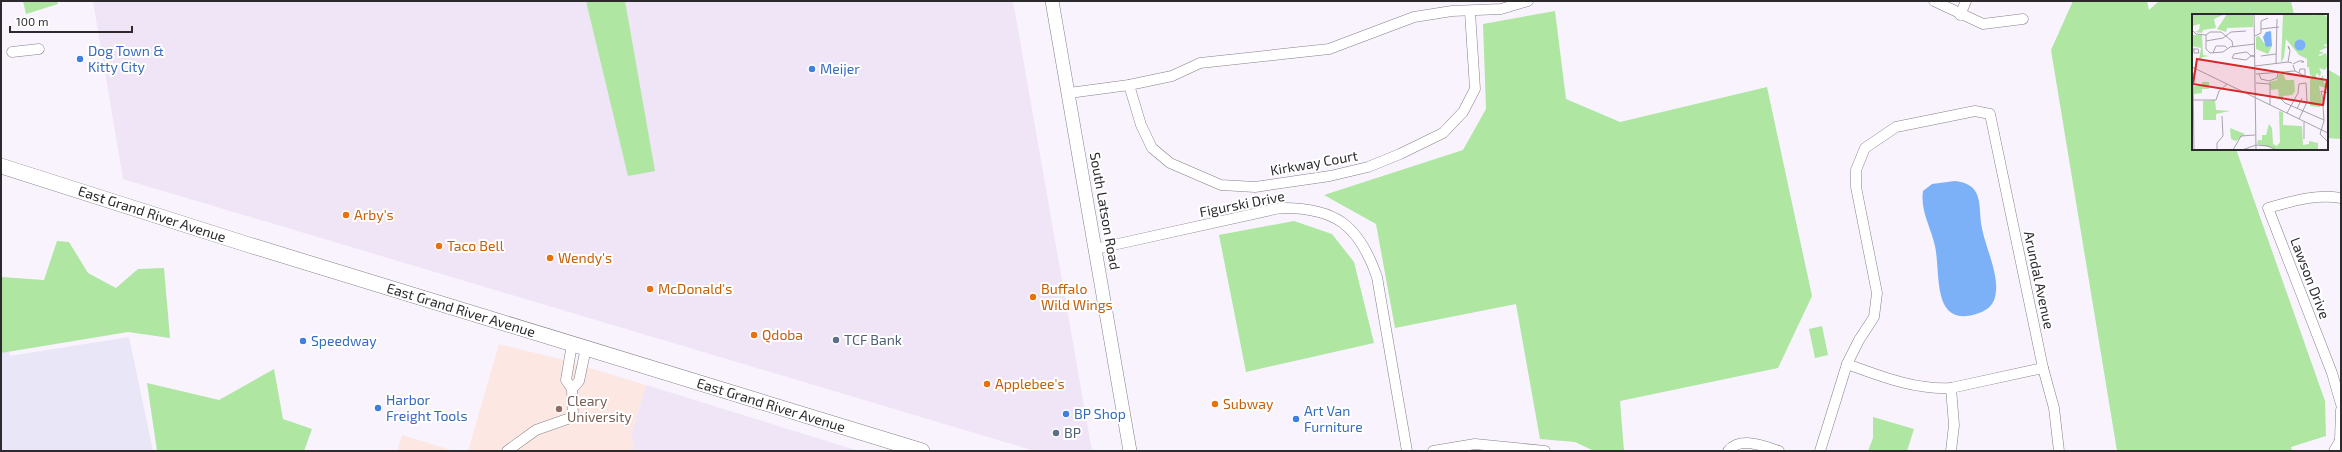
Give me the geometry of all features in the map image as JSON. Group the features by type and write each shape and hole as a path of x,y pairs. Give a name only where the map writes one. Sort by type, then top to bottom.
{"main road":[{"name":"South Latson Road","path":"1052,1 1130,451"},
{"name":"East Grand River Avenue","path":"1,166 922,451"}],"street":[{"path":"1069,93 1129,85 1172,76 1200,63 1329,49 1414,17 1452,11 1470,12 1501,9 1528,1"},
{"path":"1934,1 1960,15 1984,24 2023,19"},
{"path":"1960,15 1966,1"},
{"name":"Kirkway Court","path":"1129,85 1141,125 1152,148 1170,163 1221,185 1255,187 1330,176 1368,167 1400,154 1443,133 1463,112 1475,89 1470,12"},
{"path":"12,52 39,48"},
{"name":"Arundal Avenue","path":"1847,364 1859,340 1874,317 1877,292 1856,187 1856,170 1865,148 1896,127 1975,110 1990,114 2043,368 2054,408 2059,451"},
{"name":"Lawson Drive","path":"2341,198 2327,196 2305,197 2268,208 2332,373 2341,404"},
{"name":"Figurski Drive","path":"1095,249 1280,208 1301,208 1319,211 1338,219 1356,235 1369,254 1377,277 1407,451"},
{"path":"572,389 579,381 579,346"},
{"path":"507,451 536,430 573,417 572,389 566,380 579,346"},
{"path":"1820,451 1847,364 1914,385 1936,389 1951,388 2043,368"},
{"path":"1951,388 1954,425 1951,451"},
{"path":"2336,446 2341,410"},
{"path":"1728,451 1743,444 1753,443 1779,451"},
{"path":"1432,451 1475,444 1545,451"}],"shaded area":[{"path":"93,1 1013,1 1092,451 1035,451 123,179"},
{"path":"1,316 10,356 129,337 153,451 1,451"},
{"name":"Cleary University","path":"499,344 560,359 646,385 631,434 634,451 468,451"},
{"path":"646,385 859,451 634,451 631,434"},
{"path":"402,435 454,451 397,451"}],"green space":[{"path":"23,1 57,1 58,4 26,14"},
{"path":"586,1 625,1 655,171 628,176"},
{"path":"2073,1 2147,1 2149,10 2159,1 2291,1 2294,14 2192,14 2192,150 2236,150 2325,401 2326,436 2291,447 2292,451 2117,451 2051,50"},
{"path":"1555,11 1566,99 1620,122 1767,87 1812,296 1778,368 1620,401 1624,451 1594,451 1575,442 1540,439 1516,304 1395,328 1376,224 1324,195 1463,150 1486,109 1483,24"},
{"path":"2328,70 2341,77 2341,139 2328,138"},
{"path":"1294,221 1332,234 1354,262 1374,343 1246,372 1219,235"},
{"path":"57,241 69,242 88,273 116,288 138,269 164,268 170,338 128,332 1,353 1,277 44,280"},
{"path":"1822,326 1828,355 1815,358 1809,329"},
{"path":"274,369 283,419 312,429 304,451 157,451 147,383 219,400"},
{"path":"1873,417 1914,429 1907,451 1868,451 1873,438"}],"water":[{"path":"1955,181 1964,183 1975,190 1979,201 1981,223 1993,266 1996,283 1996,291 1991,305 1986,310 1979,313 1964,316 1953,314 1946,307 1941,296 1935,246 1924,212 1922,198 1923,191 1932,184"}],"place":[{"name":"Dog Town & Kitty City","path":"80,59"},
{"name":"Meijer","path":"812,69"},
{"name":"Arby's","path":"346,215"},
{"name":"Taco Bell","path":"439,246"},
{"name":"Wendy's","path":"550,258"},
{"name":"McDonald's","path":"650,289"},
{"name":"Buffalo Wild Wings","path":"1033,297"},
{"name":"Qdoba","path":"754,335"},
{"name":"TCF Bank","path":"836,340"},
{"name":"Speedway","path":"303,341"},
{"name":"Applebee's","path":"987,384"},
{"name":"Subway","path":"1215,404"},
{"name":"Harbor Freight Tools","path":"378,408"},
{"name":"Cleary University","path":"559,409"},
{"name":"BP Shop","path":"1066,414"},
{"name":"Art Van Furniture","path":"1296,419"},
{"name":"BP","path":"1056,433"}]}
